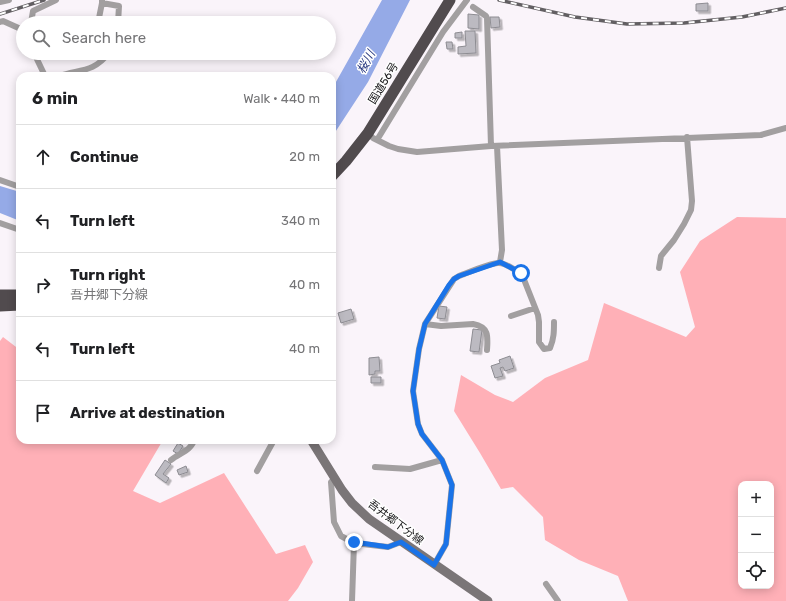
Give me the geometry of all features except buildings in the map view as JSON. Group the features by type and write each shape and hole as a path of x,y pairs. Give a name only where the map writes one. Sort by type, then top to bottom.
{"highway":[{"name":"国道56号","path":"336,172 373,136 450,0"},
{"path":"0,295 16,295"},
{"path":"0,306 16,305"}],"main road":[{"name":"吾井郷下分線","path":"313,444 334,479 357,508 373,522 401,542 488,601"}],"street":[{"path":"0,2 9,0"},
{"path":"32,16 33,11 56,0"},
{"path":"467,0 443,32 373,136 389,146 417,152 494,146 761,134 786,128"},
{"path":"99,16 102,2 119,6 118,16"},
{"path":"473,7 487,18 494,146 502,250 500,262"},
{"path":"0,22 3,21 16,27"},
{"path":"38,60 44,72"},
{"path":"76,72 92,68 103,60"},
{"path":"659,268 661,256 674,240 691,210 692,201 687,137"},
{"path":"0,180 16,185"},
{"path":"0,223 16,229"},
{"path":"434,565 446,544 452,485 442,460 422,434 418,424 413,395 419,349 425,324 454,279 500,262 521,273 524,277 536,308 539,322 538,336 544,349 550,348 552,344 554,322"},
{"path":"511,316 536,308"},
{"path":"425,324 441,326 478,325 484,328 487,334 487,350"},
{"path":"171,460 190,448 193,444"},
{"path":"257,471 272,444"},
{"path":"375,467 410,469 442,460"},
{"path":"334,479 331,482 334,522 341,536 354,542 388,547 401,542"},
{"path":"352,601 354,542"},
{"path":"546,584 558,601"}],"shaded area":[{"path":"737,217 786,218 786,601 628,601 618,576 579,560 545,540 543,517 513,487 501,489 454,411 461,375 495,395 513,402 545,378 588,360 604,303 686,337 695,327 680,272 700,241"},
{"path":"3,337 16,347 16,444 161,444 133,491 160,503 224,473 276,554 305,545 313,562 298,588 288,601 0,601 0,341"}],"water":[{"name":"桜川","path":"382,0 410,0 368,82 336,131 336,82"},
{"path":"0,186 16,191 16,219 0,213"}],"railway":[{"path":"0,14 44,0"},
{"path":"499,0 575,17 627,24 684,23 742,17 786,8"}],"route":[{"path":"354,542 388,547 401,542 434,565 444,549 446,544 452,485 442,460 422,434 418,424 413,395 419,349 425,324 449,285 459,276 500,262 521,273"}]}
